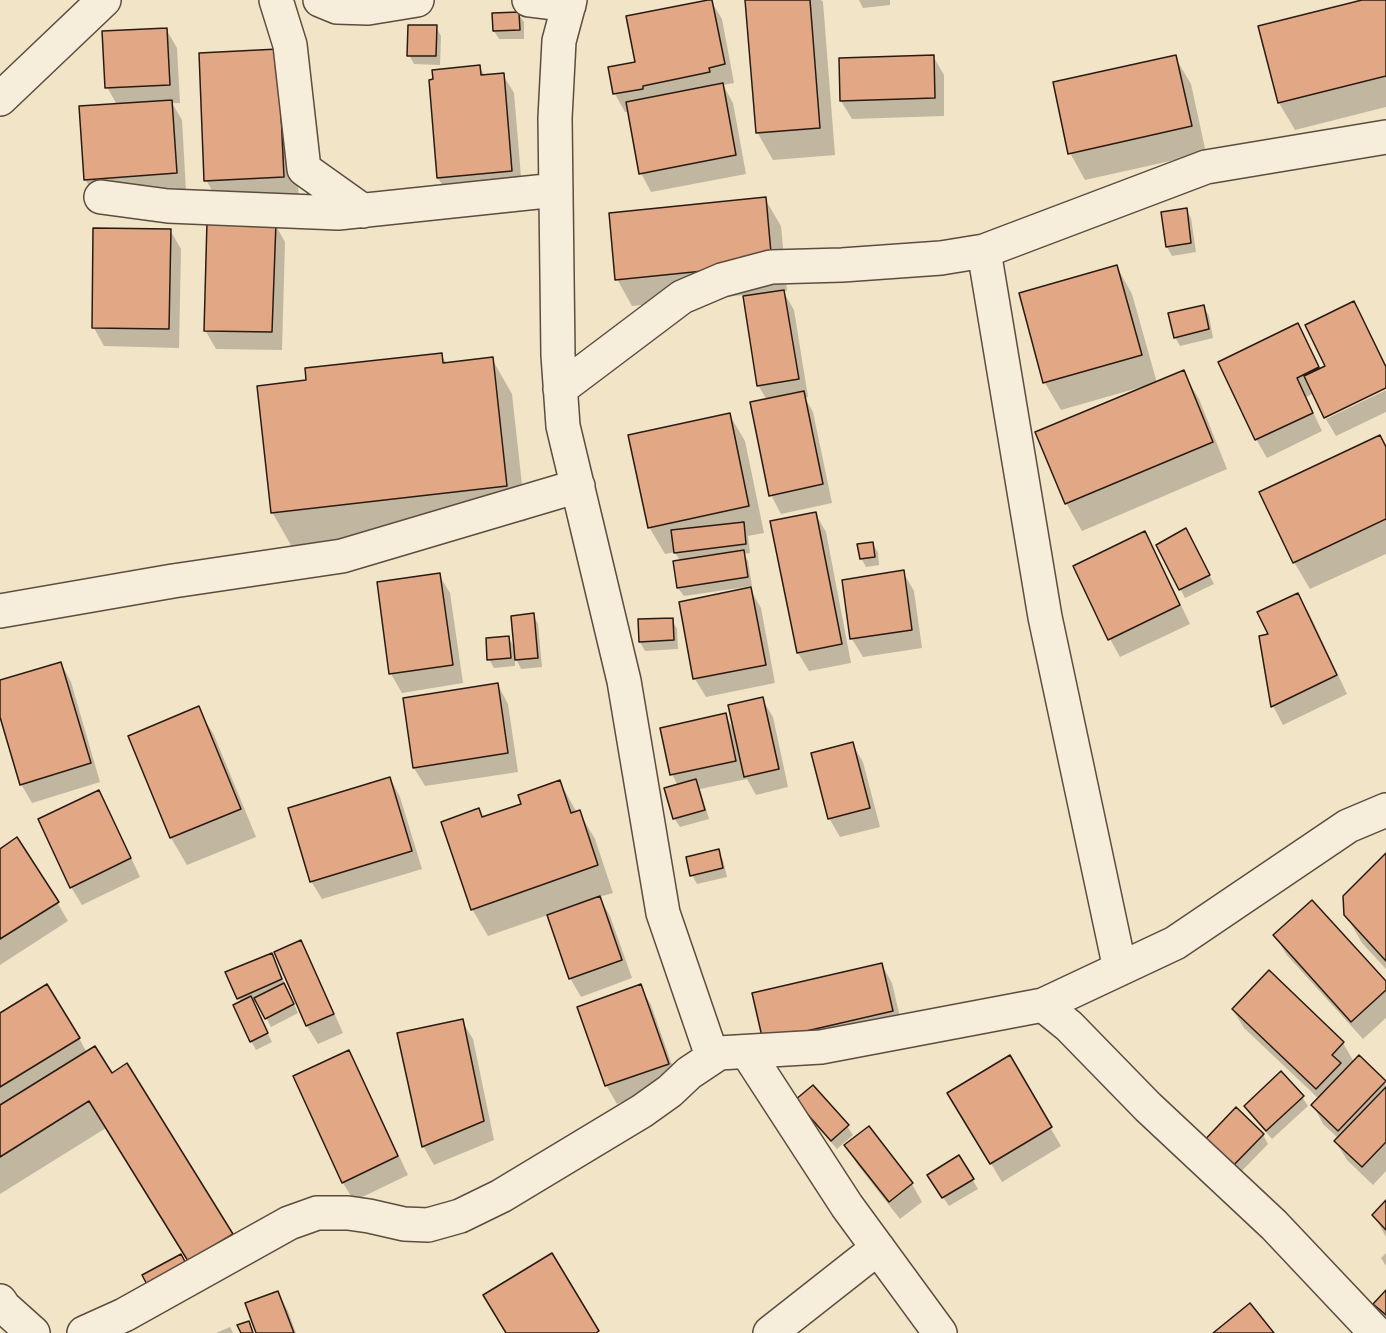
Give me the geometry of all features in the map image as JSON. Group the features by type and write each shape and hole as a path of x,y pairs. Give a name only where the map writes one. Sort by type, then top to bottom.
{"street":[{"path":"0,99 104,0"},
{"path":"276,0 290,45 304,169 363,211"},
{"path":"320,0 337,7 368,9 417,0"},
{"path":"529,0 570,3 559,40 555,118 558,355 563,426 624,681 663,913 712,1056"},
{"path":"560,389 682,297 722,280 771,267 940,258 984,250 1206,167 1386,137"},
{"path":"101,197 168,206 338,213 556,190"},
{"path":"984,250 1045,617 1120,969"},
{"path":"0,611 173,580 342,556 578,486"},
{"path":"84,1333 124,1315 289,1223 317,1213 348,1213 404,1224 428,1225 460,1216 501,1196 642,1111 670,1091 689,1073 719,1053 821,1047 1043,1005 1175,943 1348,826 1386,810"},
{"path":"1043,1005 1070,1026 1148,1107 1274,1225 1376,1333"},
{"path":"747,1052 847,1206 940,1333"},
{"path":"770,1333 878,1248"},
{"path":"0,1302 33,1333"}],"building":[{"path":"712,0 725,64 709,68 710,72 613,94 608,67 635,62 626,16"},
{"path":"745,0 810,0 820,128 756,133"},
{"path":"1362,0 1386,0 1386,76 1278,103 1258,26"},
{"path":"519,12 520,30 493,31 492,13"},
{"path":"408,25 437,25 436,56 407,56"},
{"path":"167,28 170,85 105,88 102,31"},
{"path":"278,49 284,177 204,181 199,53"},
{"path":"934,55 935,98 840,101 839,58"},
{"path":"1176,55 1192,126 1068,154 1053,82"},
{"path":"480,65 481,75 504,73 512,171 437,178 429,80 433,79 432,70"},
{"path":"723,83 736,155 639,174 626,102"},
{"path":"172,100 177,173 84,180 79,106"},
{"path":"766,197 772,264 615,280 609,213"},
{"path":"1187,208 1191,243 1166,247 1161,212"},
{"path":"207,221 276,222 272,332 204,331"},
{"path":"93,228 171,229 169,329 92,328"},
{"path":"1117,265 1142,355 1043,383 1019,293"},
{"path":"784,290 799,379 757,386 743,296"},
{"path":"1354,301 1386,367 1386,388 1324,418 1304,376 1325,366 1305,325"},
{"path":"1204,305 1209,329 1174,338 1168,313"},
{"path":"1298,323 1319,367 1297,378 1313,413 1255,440 1218,362"},
{"path":"442,353 443,363 493,357 507,486 271,513 257,386 306,380 305,368"},
{"path":"1184,370 1213,442 1065,504 1035,432"},
{"path":"804,391 823,484 769,496 750,402"},
{"path":"730,413 749,506 648,528 628,435"},
{"path":"1380,435 1386,447 1386,519 1293,563 1259,492"},
{"path":"816,512 842,644 797,653 770,521"},
{"path":"744,522 746,544 674,553 671,530"},
{"path":"1186,528 1210,575 1179,590 1156,545"},
{"path":"1145,531 1180,605 1108,640 1073,566"},
{"path":"873,542 875,557 860,559 857,544"},
{"path":"744,550 748,577 677,588 673,561"},
{"path":"904,570 912,630 850,639 842,580"},
{"path":"440,573 453,665 389,674 377,582"},
{"path":"751,587 766,665 693,679 679,602"},
{"path":"1298,593 1337,675 1271,707 1259,636 1268,634 1257,612"},
{"path":"534,613 538,658 515,660 511,616"},
{"path":"673,618 674,640 639,642 638,619"},
{"path":"509,636 511,658 487,660 486,638"},
{"path":"61,662 91,763 20,785 0,717 0,680"},
{"path":"498,683 508,753 413,768 403,698"},
{"path":"763,697 779,769 744,777 728,705"},
{"path":"199,706 241,809 170,838 128,736"},
{"path":"726,713 736,761 670,775 660,728"},
{"path":"853,742 870,808 828,819 811,753"},
{"path":"390,777 412,851 310,882 288,808"},
{"path":"696,779 705,810 673,819 664,788"},
{"path":"560,780 571,813 580,810 598,865 471,910 441,822 479,808 482,817 521,804 518,795"},
{"path":"99,790 131,858 70,888 38,819"},
{"path":"17,837 59,902 0,939 0,849"},
{"path":"719,849 723,868 690,876 686,857"},
{"path":"1386,853 1386,961 1344,915 1343,896"},
{"path":"600,896 622,960 569,979 547,915"},
{"path":"1312,900 1386,981 1386,990 1351,1022 1273,935"},
{"path":"301,940 334,1014 306,1026 274,952"},
{"path":"272,953 282,979 237,999 225,972"},
{"path":"882,963 893,1011 763,1041 752,993"},
{"path":"1269,970 1344,1042 1332,1055 1341,1063 1316,1089 1232,1009"},
{"path":"284,983 294,1004 265,1019 254,998"},
{"path":"47,984 80,1038 0,1087 0,1013"},
{"path":"641,984 669,1064 605,1086 577,1007"},
{"path":"251,996 268,1033 250,1042 233,1005"},
{"path":"463,1019 484,1121 422,1147 397,1033"},
{"path":"95,1046 112,1073 127,1063 233,1234 188,1261 89,1101 0,1157 0,1105"},
{"path":"349,1050 398,1156 342,1183 293,1076"},
{"path":"1010,1055 1052,1127 990,1164 947,1093"},
{"path":"1359,1055 1386,1081 1338,1131 1311,1105"},
{"path":"1281,1071 1304,1096 1266,1131 1244,1106"},
{"path":"813,1085 849,1125 831,1141 795,1100"},
{"path":"1386,1087 1386,1142 1362,1167 1334,1141"},
{"path":"1236,1107 1264,1134 1226,1173 1198,1147"},
{"path":"869,1126 913,1183 889,1202 844,1145"},
{"path":"959,1155 974,1179 942,1198 927,1175"},
{"path":"1386,1200 1386,1230 1372,1215"},
{"path":"552,1253 599,1331 596,1333 506,1333 483,1295"},
{"path":"181,1254 191,1273 152,1294 142,1275"},
{"path":"1386,1290 1386,1315 1373,1304"},
{"path":"278,1291 294,1333 256,1333 245,1303"},
{"path":"1250,1303 1274,1333 1213,1333"},
{"path":"249,1321 253,1333 241,1333 237,1325"}]}
